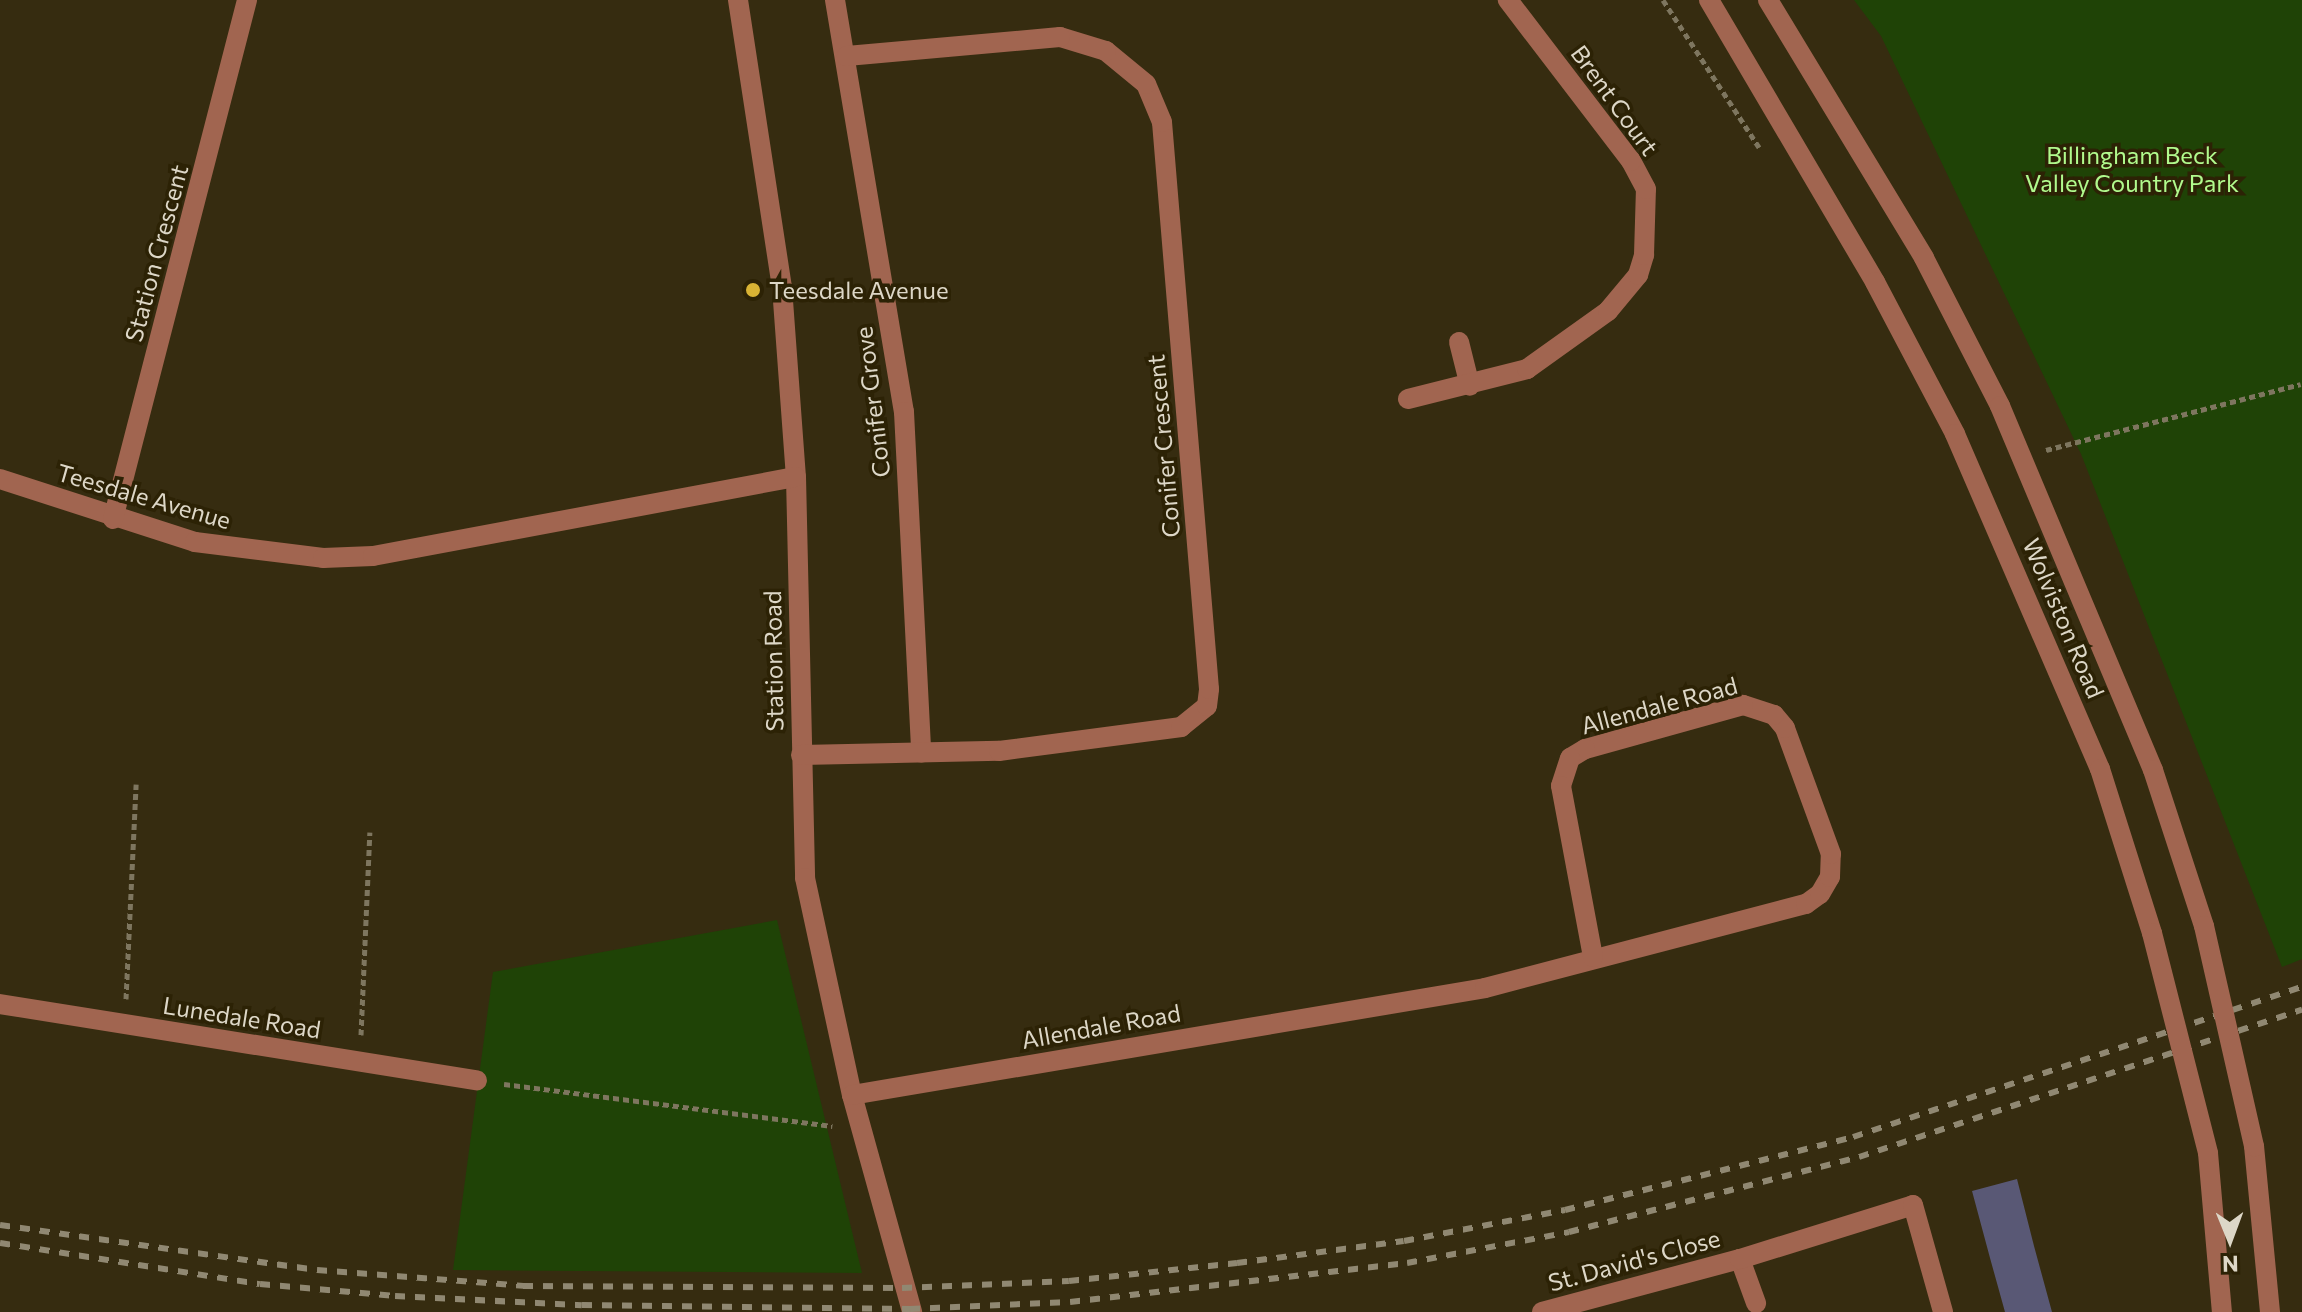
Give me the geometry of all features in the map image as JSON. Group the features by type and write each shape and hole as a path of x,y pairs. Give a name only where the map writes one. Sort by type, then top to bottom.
{"street":[{"name":"Station Crescent","path":"113,519 247,0"},
{"name":"Station Road","path":"738,0 782,287 796,477 805,878 852,1095 912,1312"},
{"name":"Conifer Grove","path":"835,0 847,56 904,412 921,753"},
{"name":"Brent Court","path":"1408,399 1470,386 1527,369 1608,311 1638,275 1648,228 1646,189 1631,161 1508,0"},
{"name":"Wolviston Road","path":"1709,0 1875,282 1955,434 2100,769 2152,933 2208,1153 2222,1312"},
{"name":"Wolviston Road","path":"1768,0 1924,258 2022,456 2153,770 2204,926 2254,1146 2270,1312"},
{"name":"Conifer Crescent","path":"801,755 999,751 1181,727 1207,706 1162,122 1146,84 1106,51 1086,42 1060,37 847,56"},
{"path":"1459,342 1470,386"},
{"name":"Teesdale Avenue","path":"0,479 113,519 195,542 269,555 373,556 796,477"},
{"name":"Allendale Road","path":"852,1095 1485,988 1593,957 1806,904 1820,894 1830,877 1831,854 1785,728 1774,715 1743,705 1585,749 1570,758 1561,786 1593,957"},
{"name":"Lunedale Road","path":"0,1004 477,1080"},
{"name":"St. David's Close","path":"1542,1312 1740,1259 1913,1205 1943,1312"},
{"name":"St. David's Close","path":"1740,1259 1756,1303"}],"path":[{"path":"1663,0 1765,156"},
{"path":"2022,456 2301,384"},
{"path":"125,1009 136,784"},
{"path":"361,1044 370,832"},
{"path":"477,1080 861,1129"}],"green space":[{"name":"Billingham Beck Valley Country Park","path":"1854,0 2302,0 2302,959 2282,967 2081,454 1881,36"},
{"path":"777,920 862,1273 453,1270 493,972"}],"building":[{"path":"2017,1179 2052,1312 2005,1312 1972,1191"}],"railway":[{"path":"0,1225 317,1270 523,1286 902,1288 1069,1281 1404,1241 1565,1210 1853,1137 2302,987"},
{"path":"0,1243 260,1284 395,1296 582,1305 910,1309 1070,1302 1407,1263 1569,1232 1859,1157 2302,1010"}],"place":[{"name":"Teesdale Avenue","path":"753,290"}]}
